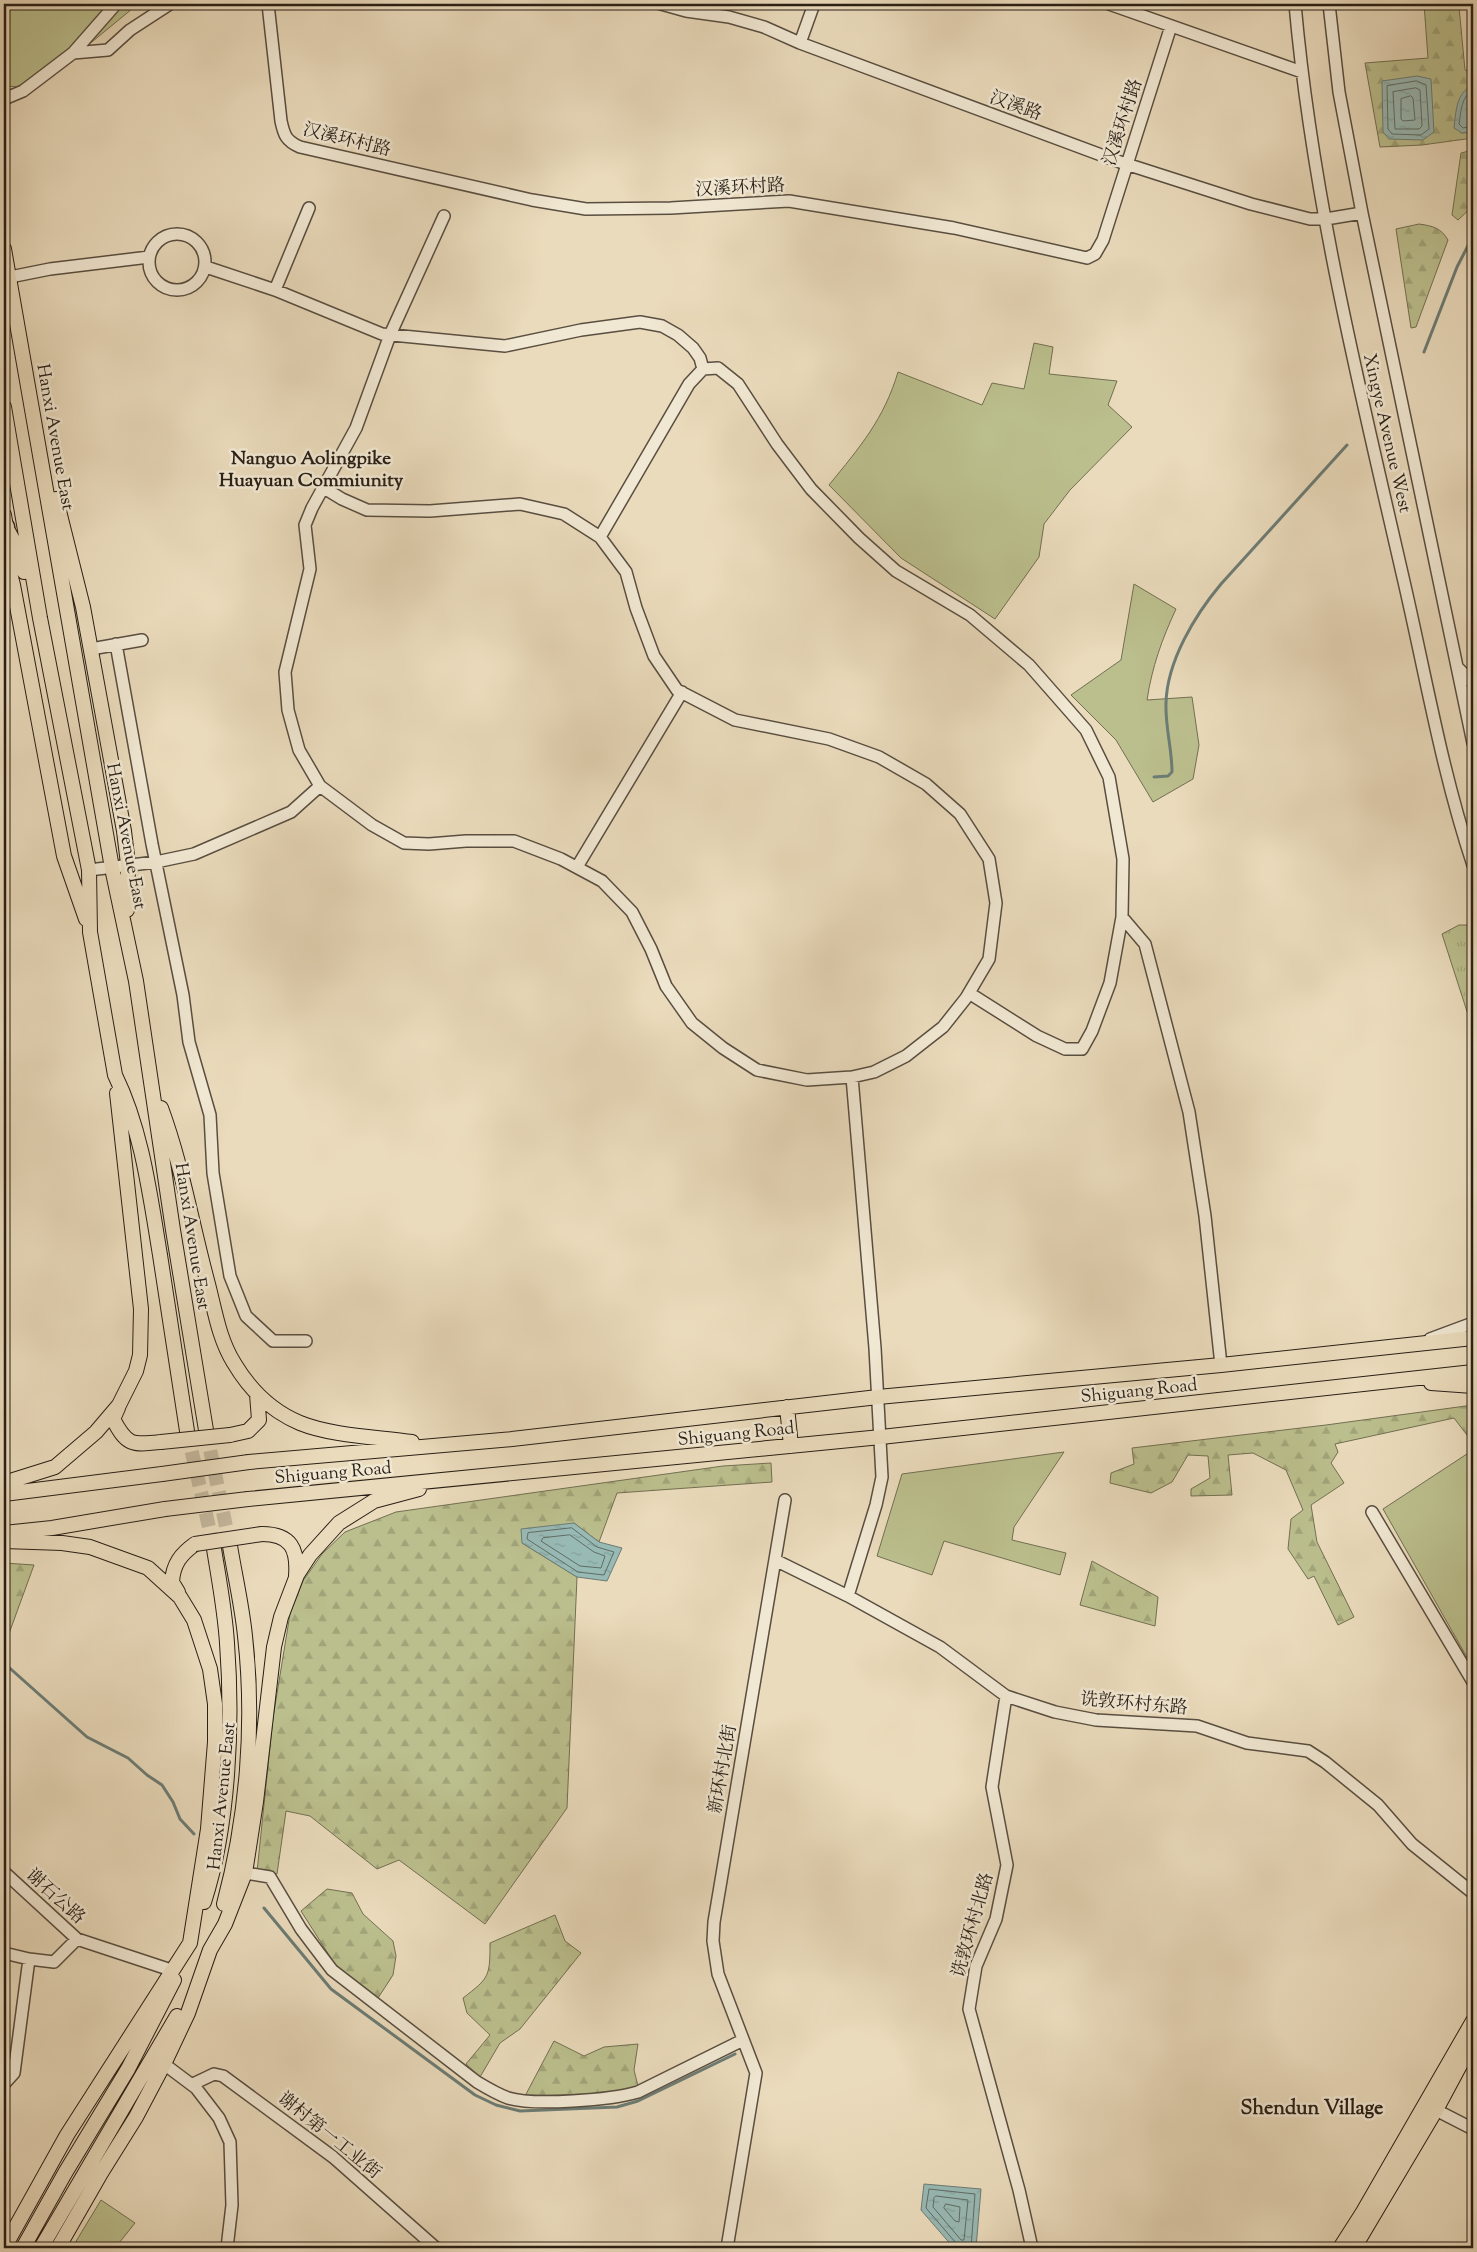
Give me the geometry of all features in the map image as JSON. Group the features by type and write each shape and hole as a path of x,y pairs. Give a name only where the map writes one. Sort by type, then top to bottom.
{"main road":[{"name":"Hanxi Avenue East","path":"4,249 112,868 126,931 206,1430"},
{"name":"Hanxi Avenue East","path":"4,407 50,669 89,870 90,932 115,1075 124,1092 140,1149 155,1223 187,1431"},
{"path":"38,441 76,573 124,831 128,864 126,931"},
{"path":"5,522 18,549 50,669"},
{"path":"4,550 13,585 64,856 90,932"},
{"path":"72,776 95,772"},
{"path":"115,1075 141,1309 140,1355 136,1371 113,1419 126,1440 130,1443 141,1444 230,1435 248,1431 259,1420 257,1394"},
{"path":"150,1078 176,1149 191,1219 220,1331 234,1362 257,1394 274,1409 301,1423 328,1430 438,1446"},
{"name":"Shiguang Road","path":"4,1494 249,1462 438,1446 878,1397 1221,1365 1473,1338"},
{"name":"Shiguang Road","path":"4,1533 52,1528 165,1509 248,1499 882,1437 1473,1372"},
{"path":"1390,1381 1469,1385"},
{"path":"4,1483 54,1467 96,1432 119,1404"},
{"path":"788,1407 791,1446"},
{"path":"58,2248 101,2173 136,2118 164,2064 188,2013 210,1950 225,1924 245,1873 256,1802 274,1647 281,1617 296,1576 310,1555 339,1523 374,1501 456,1479"},
{"path":"4,2248 67,2135 171,1970 190,1944 208,1829 214,1751 215,1704 210,1669 201,1636 172,1582 178,1559 184,1552 196,1544 262,1534 275,1534 288,1542 297,1560 296,1576"},
{"path":"4,1541 62,1543 90,1547 112,1554 148,1568 182,1599"},
{"name":"Hanxi Avenue East","path":"41,2248 173,2024 210,1950 233,1871 248,1761 249,1712 245,1636 230,1546"},
{"name":"Hanxi Avenue East","path":"23,2248 65,2173 137,2053 190,1944 208,1891 221,1836 229,1728 227,1640 214,1549"},
{"path":"1340,2248 1363,2212 1473,2021"},
{"path":"1354,2248 1436,2110 1473,2042"}],"street":[{"path":"4,99 24,91 73,53 116,4"},
{"path":"73,53 108,50 130,30 170,4"},
{"name":"汉溪环村路","path":"268,4 284,136 290,142 300,147 532,200 586,209 671,208 789,201 954,228 1087,258 1095,254 1103,240 1171,26"},
{"name":"汉溪路","path":"661,4 764,27 800,43 1127,164 1282,213 1310,219 1326,219 1362,213"},
{"path":"800,43 814,4"},
{"path":"1109,4 1302,72"},
{"name":"Xingye Avenue West","path":"1295,4 1302,72 1314,154 1354,366 1403,575 1436,732 1452,798 1473,865"},
{"name":"Xingye Avenue West","path":"1329,4 1340,92 1362,213 1473,742"},
{"path":"275,290 309,208"},
{"path":"324,488 342,499 367,510 430,511 520,504 564,514 600,537 626,572 636,608 654,656 677,690 735,720 829,739 879,757 926,784 960,814 989,859 996,903 989,959 969,993 943,1027 906,1056 874,1072 852,1077 806,1080 757,1070 723,1048 692,1023 666,986 651,949 632,912 602,881 561,859 514,841 466,840 429,844 404,843 372,825 320,786 299,750 288,710 285,672 310,570 305,525 324,488 356,428 390,335 444,216"},
{"path":"184,235 200,245 206,267 191,287 183,290 173,290 157,283 148,266 149,257 158,241 166,236 184,235"},
{"path":"10,277 50,269 149,257"},
{"path":"206,267 275,290 382,334 505,346 581,330 640,322 662,326 678,335 693,348 700,358 702,370"},
{"path":"600,537 689,384 702,370 718,368 738,384 777,444 811,489 859,538 896,571 970,615 1029,665 1086,730 1108,777 1123,859 1122,917 1110,984 1092,1031 1082,1049 1065,1049 1037,1036 969,993"},
{"path":"91,648 142,640"},
{"path":"116,644 156,862 183,995 189,1042 210,1115 213,1173 230,1276 246,1316 273,1342 306,1341"},
{"path":"1457,666 1473,683"},
{"path":"577,867 682,692"},
{"path":"89,870 156,862 194,854 290,812 320,786"},
{"path":"1122,917 1145,944 1189,1112 1204,1207 1221,1365"},
{"path":"848,1596 876,1505 882,1477 882,1437 852,1077"},
{"path":"1420,1344 1473,1323"},
{"name":"新环村北街","path":"727,2248 756,2073 718,1974 714,1922 785,1500"},
{"path":"1372,1512 1473,1682"},
{"name":"诜敦环村东路","path":"775,1560 848,1596 940,1647 1006,1696 1055,1712 1096,1720 1197,1726 1247,1743 1308,1751 1378,1804 1412,1844 1473,1892"},
{"name":"诜敦环村北路","path":"1006,1696 992,1787 1007,1864 996,1920 976,1966 969,2009 1019,2190 1032,2248"},
{"name":"谢石公路","path":"4,1872 77,1939 171,1970"},
{"path":"245,1873 270,1877 301,1929 332,1970 477,2082 509,2098 530,2102 619,2097 638,2092 743,2040"},
{"path":"4,1953 54,1962 77,1939"},
{"path":"4,2084 14,2073 29,1959"},
{"path":"164,2064 192,2084 219,2118 230,2142 232,2205 227,2248"},
{"name":"谢村第一工业街","path":"192,2084 214,2074 223,2076 333,2157 436,2248"},
{"path":"1436,2110 1473,2129"}],"green space":[{"path":"4,4 138,4 36,88 4,86"},
{"path":"1424,4 1464,4 1459,7 1465,70 1473,73 1473,138 1422,145 1380,147 1365,63 1428,58"},
{"path":"1473,150 1473,206 1458,220 1452,215 1461,153"},
{"path":"1419,224 1436,228 1448,240 1416,327 1411,328 1396,229"},
{"path":"1034,343 1053,347 1049,374 1117,381 1108,405 1132,427 1070,490 1044,524 1039,557 995,619 901,558 829,485 870,432 886,404 898,372 982,405 992,383 1024,389"},
{"path":"1134,584 1176,609 1158,653 1147,700 1192,697 1199,745 1193,779 1153,802 1116,740 1071,695 1121,660"},
{"path":"1459,925 1473,925 1473,1030 1442,934"},
{"path":"1473,1405 1473,1438 1470,1439 1454,1418 1335,1444 1338,1452 1331,1463 1344,1483 1311,1505 1317,1542 1354,1617 1338,1625 1314,1576 1308,1579 1288,1549 1291,1519 1303,1510 1286,1470 1253,1453 1228,1455 1232,1495 1191,1496 1191,1489 1210,1478 1208,1456 1188,1455 1172,1482 1151,1493 1110,1483 1111,1473 1134,1464 1132,1448"},
{"path":"1473,1450 1473,1668 1383,1509"},
{"path":"1064,1452 1014,1527 1012,1540 1066,1553 1060,1575 944,1541 932,1575 877,1556 902,1474"},
{"path":"771,1463 772,1482 617,1493 599,1542 574,1523 522,1543 577,1577 567,1808 485,1924 399,1860 377,1869 310,1816 286,1811 277,1874 257,1872 273,1718 290,1614 303,1581 322,1554 345,1532 396,1512 723,1466"},
{"path":"1092,1561 1158,1597 1155,1626 1080,1605"},
{"path":"4,1563 34,1565 7,1639 4,1636"},
{"path":"327,1889 352,1893 363,1914 393,1941 396,1956 393,1975 378,1998 336,1966 301,1911"},
{"path":"555,1915 565,1941 581,1953 520,2029 500,2043 480,2077 466,2064 490,2035 467,2013 463,1998 478,1986 486,1976 490,1943"},
{"path":"554,2041 584,2056 604,2047 638,2044 634,2070 638,2086 617,2093 525,2096"},
{"path":"101,2200 135,2223 115,2248 72,2248"}],"water":[{"path":"1417,76 1431,79 1434,132 1423,140 1389,139 1383,132 1382,81"},
{"path":"1473,86 1473,131 1462,133 1454,128 1456,110 1462,94"},
{"path":"574,1523 599,1542 622,1548 607,1581 577,1577 522,1543 521,1529"},
{"path":"924,2184 981,2189 976,2248 953,2247 921,2210"}],"waterway":[{"path":"1424,352 1457,267 1473,236"},
{"path":"1154,777 1168,776 1172,772 1166,712 1168,687 1177,655 1192,624 1221,584 1347,445"},
{"path":"4,1663 87,1737 128,1758 162,1785 173,1802 180,1819 194,1834"},
{"path":"264,1908 331,1989 475,2095 496,2105 520,2111 617,2107 638,2101 735,2054"}],"tunnel":[{"path":"206,1430 230,1546"},
{"path":"187,1431 214,1549"}],"district":[{"name":"Nanguo Aolingpike Huayuan Commiunity","path":"311,468"},
{"name":"Shendun Village","path":"1312,2107"}]}
